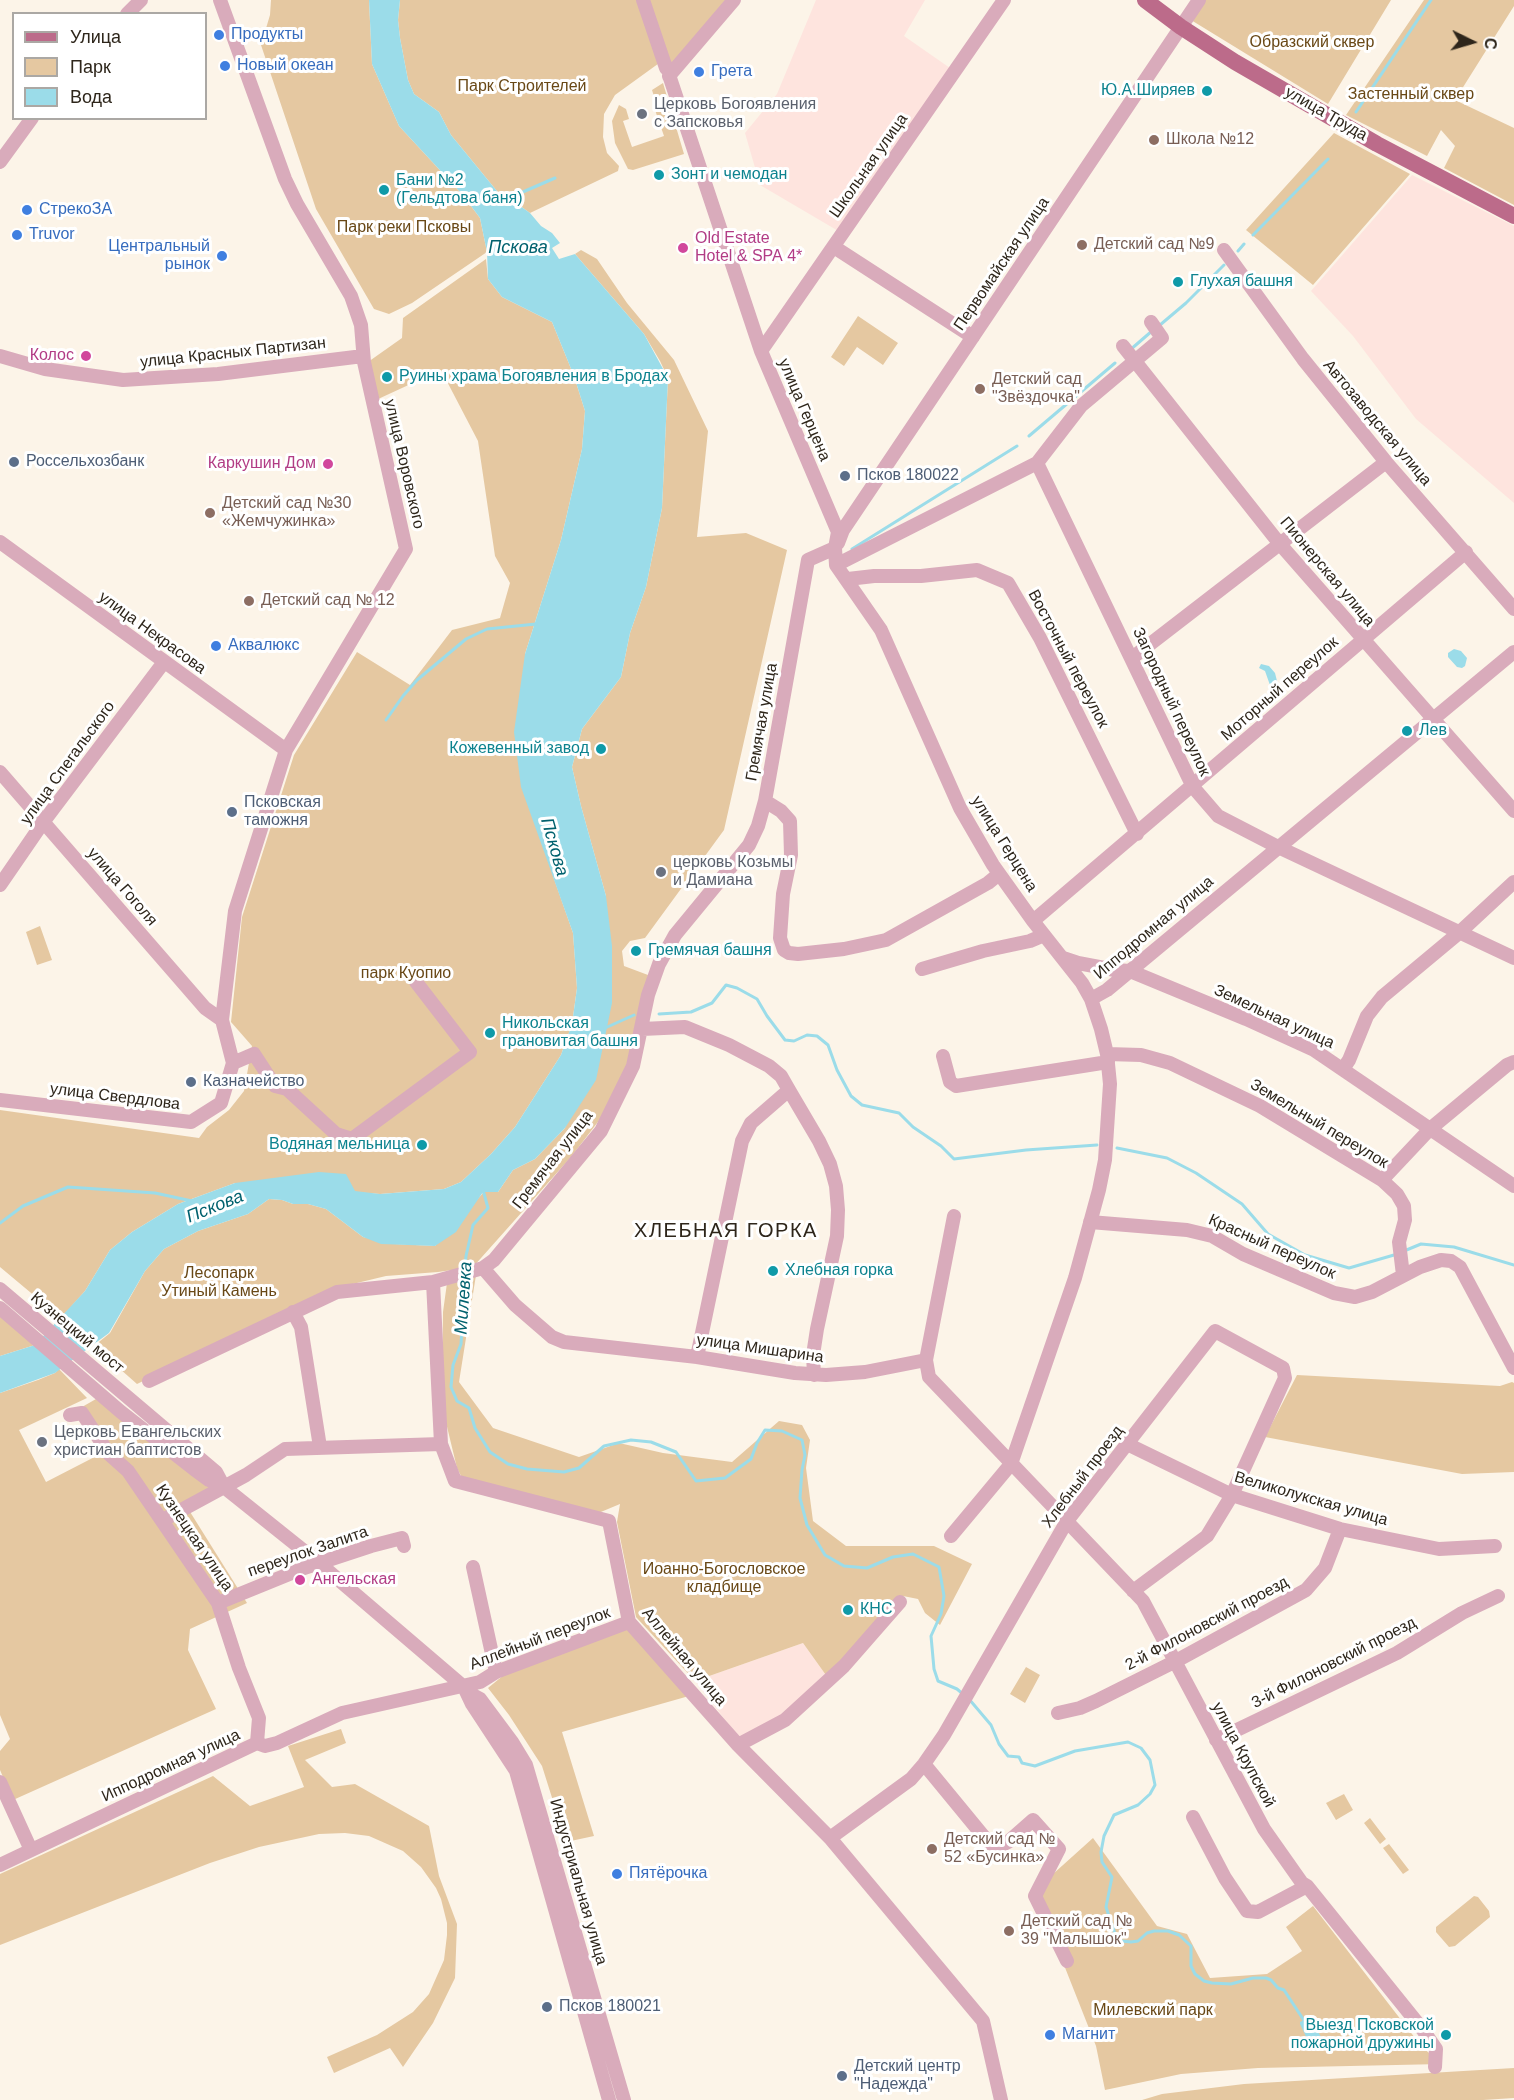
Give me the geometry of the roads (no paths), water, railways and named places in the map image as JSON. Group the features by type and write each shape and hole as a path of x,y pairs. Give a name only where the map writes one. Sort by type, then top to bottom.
{"main road":[{"name":"улица Труда","path":"1145,0 1181,27 1235,62 1348,127 1514,216"}],"street":[{"path":"130,12 141,0"},
{"name":"улица Воровского","path":"220,0 285,179 297,204 351,296 361,325 363,356 406,549 286,750 235,911 222,1020 233,1063"},
{"name":"улица Герцена","path":"643,0 666,68 673,69 669,76 761,351 838,532 836,565 848,579 881,630 960,808 999,874 1082,983 1091,999"},
{"path":"669,76 734,0"},
{"name":"Школьная улица","path":"761,351 1004,0"},
{"name":"Первомайская улица","path":"836,548 843,530 1198,0"},
{"path":"0,162 31,120"},
{"path":"834,247 973,337"},
{"name":"Автозаводская улица","path":"1224,250 1303,359 1386,462 1514,609"},
{"path":"836,565 1037,463 1081,406 1162,338 1154,327"},
{"name":"Пионерская улица","path":"1124,346 1279,543 1514,811"},
{"name":"улица Красных Партизан","path":"0,356 45,369 123,380 218,374 363,356"},
{"path":"1132,658 1386,462"},
{"name":"Загородный переулок","path":"1037,463 1193,787 1218,816 1278,847 1514,958"},
{"name":"улица Некрасова","path":"0,542 286,750"},
{"name":"Гремячая улица","path":"479,1269 494,1260 601,1131 633,1066 648,995 659,964 675,936 748,845 758,826 765,801 807,560 836,548"},
{"name":"Моторный переулок","path":"1033,921 1466,552"},
{"name":"Восточный переулок","path":"848,579 874,576 921,576 977,570 1008,584 1041,638 1137,834"},
{"name":"Ипподромная улица","path":"951,1536 1011,1464 1075,1278 1090,1222 1105,1160 1110,1084 1107,1058 1091,999 1107,990 1514,652"},
{"name":"улица Спегальского","path":"0,885 44,821 164,662"},
{"name":"улица Гоголя","path":"0,772 205,1008 222,1020"},
{"path":"765,801 781,811 790,821 791,855 783,894 780,938 784,950 789,953 812,953 865,946 886,940 980,888 999,874"},
{"path":"1343,1069 1367,1016 1382,997 1460,932 1514,882"},
{"path":"922,969 983,951 1030,941 1044,935"},
{"name":"Земельная улица","path":"1061,957 1078,963 1130,971 1314,1050 1514,1186"},
{"path":"233,1063 254,1054 275,1086 287,1089 336,1134 352,1139 470,1053 416,982"},
{"path":"643,1026 685,1027 729,1045 770,1066 781,1076 819,1141 830,1164 837,1194 837,1236 817,1329 813,1375"},
{"name":"Земельный переулок","path":"943,1056 950,1082 956,1086 1107,1058 1141,1055 1170,1063 1260,1106 1382,1180 1397,1194 1404,1206 1405,1220 1399,1242 1403,1275"},
{"path":"1382,1180 1430,1129 1507,1065 1514,1062"},
{"name":"улица Свердлова","path":"0,1100 191,1122 221,1103 233,1063"},
{"path":"697,1357 742,1141 751,1123 789,1090"},
{"path":"954,1216 926,1360 929,1377 1011,1464"},
{"name":"Красный переулок","path":"1090,1222 1187,1230 1212,1236 1243,1254 1334,1293 1355,1297 1372,1292 1420,1267 1441,1260 1455,1263 1460,1267 1514,1368"},
{"path":"149,1381 337,1292 439,1280 479,1269"},
{"name":"улица Мишарина","path":"479,1269 515,1305 552,1337 564,1342 697,1357 826,1376 865,1372 926,1360"},
{"path":"163,1520 224,1487 285,1449 441,1444 439,1280"},
{"name":"Кузнецкий мост","path":"0,1289 132,1401"},
{"name":"Кузнецкий мост","path":"0,1308 121,1412"},
{"path":"293,1312 301,1327 320,1447"},
{"name":"Хлебный проезд","path":"830,1838 911,1779 924,1764 944,1735 1067,1521 1215,1331 1283,1368 1285,1378 1232,1495"},
{"name":"Индустриальная улица","path":"132,1401 216,1472 224,1487"},
{"name":"Индустриальная улица","path":"121,1412 209,1480 224,1487 319,1563 465,1689 480,1699 512,1742 526,1765 624,2100"},
{"name":"Кузнецкая улица","path":"70,1415 82,1413 109,1454 128,1471 218,1603 239,1668 259,1718 257,1743"},
{"name":"Аллейная улица","path":"441,1444 455,1480 609,1521 629,1622 738,1745 830,1838 983,2021 1001,2100"},
{"name":"Великолукская улица","path":"1127,1444 1232,1495 1340,1529 1439,1549 1495,1546"},
{"name":"улица Крупской","path":"1011,1464 1143,1601 1264,1829 1302,1883 1307,1886 1424,2030 1436,2049 1435,2067"},
{"path":"1133,1591 1207,1536 1232,1495"},
{"name":"2-й Филоновский проезд","path":"1058,1713 1071,1711 1096,1701 1176,1661 1305,1590 1325,1568 1340,1529"},
{"name":"переулок Залита","path":"218,1603 319,1563 402,1538 405,1546"},
{"path":"473,1567 496,1672"},
{"name":"3-й Филоновский проезд","path":"1216,1740 1397,1653 1462,1613 1498,1596"},
{"path":"738,1745 774,1726 793,1712 844,1666 900,1602"},
{"name":"Аллейный переулок","path":"465,1689 496,1672 629,1622"},
{"name":"Ипподромная улица","path":"0,1865 257,1743 265,1746 276,1743 342,1713 465,1689"},
{"name":"Индустриальная улица","path":"465,1689 472,1704 516,1771 609,2100"},
{"path":"924,1764 989,1843 1002,1845 1008,1842 1033,1820 1059,1849 1035,1896 1067,1961"},
{"path":"0,1782 31,1850"},
{"path":"1193,1817 1225,1878 1247,1911 1258,1912 1307,1886"}],"water":[{"name":"Пскова","path":"369,0 400,0 398,20 400,38 408,80 414,94 439,112 451,135 501,196 509,198 530,213 541,226 552,233 560,243 552,248 559,259 575,254 644,334 668,378 662,508 646,587 630,633 621,677 582,729 572,767 606,896 612,946 612,1003 596,1080 565,1128 535,1159 513,1170 498,1192 483,1192 456,1232 435,1246 381,1244 363,1237 326,1209 308,1204 293,1204 269,1199 248,1214 198,1231 164,1249 145,1271 109,1333 55,1373 0,1393 0,1356 35,1345 85,1291 110,1250 132,1232 178,1204 235,1183 319,1172 346,1174 355,1191 380,1194 444,1189 461,1182 515,1127 561,1055 572,1024 577,988 573,933 521,787 514,732 525,654 561,540 582,449 585,411 574,376 552,322 502,297 488,279 487,252 480,218 462,194 399,126 372,64"},
{"path":"1454,649 1461,651 1467,658 1462,668 1457,667 1448,657 1448,653"},
{"path":"1261,664 1269,666 1275,673 1279,689 1277,693 1271,688 1265,671 1259,668"},
{"path":"1304,2020 1312,2022 1326,2045 1319,2049 1309,2043 1300,2024"}],"waterway":[{"path":"1356,112 1431,0"},
{"path":"1253,235 1328,159"},
{"path":"509,198 555,178"},
{"path":"1238,251 1244,244"},
{"path":"1160,325 1224,265"},
{"path":"1130,350 1152,331"},
{"path":"1029,436 1115,363"},
{"path":"852,549 1017,446"},
{"path":"386,720 417,680 466,639 487,629 536,624"},
{"path":"659,1014 691,1012 712,1003 726,985 737,988 757,999 785,1040 794,1041 807,1035 817,1036 828,1045 837,1070 851,1096 862,1105 899,1113 954,1159 1026,1150 1097,1145"},
{"path":"605,1028 634,1015"},
{"path":"1117,1148 1167,1158 1196,1173 1242,1204 1268,1234 1305,1255 1349,1268 1394,1255"},
{"name":"Пскова","path":"0,1223 23,1206 68,1187 155,1193 192,1201"},
{"name":"Милевка","path":"465,1268 473,1225 488,1208 483,1190"},
{"path":"1404,1251 1421,1244 1454,1247 1514,1265"},
{"name":"Милевка","path":"465,1278 461,1344 453,1365 451,1387 457,1401 469,1408 475,1428 490,1452 508,1464 527,1469 564,1472 579,1468 604,1446 631,1440 651,1442 676,1452 696,1481 725,1478 751,1459 765,1430 782,1431 802,1440 805,1455 800,1498 807,1525 825,1555 844,1566 867,1568 893,1557 913,1554 939,1567 944,1596 941,1614 931,1636 934,1669 938,1681 957,1689 964,1695"},
{"name":"Милевка","path":"969,1699 991,1725 999,1744 1008,1756 1019,1757 1022,1763 1035,1766 1075,1751 1128,1742 1141,1748 1150,1760 1155,1785 1150,1794 1138,1805 1114,1815 1104,1836 1101,1852 1102,1862 1112,1877 1106,1907 1115,1934 1122,1941 1131,1942 1138,1941 1147,1933 1154,1931 1168,1931 1179,1935 1191,1946 1191,1966 1195,1974 1204,1981 1231,1984 1253,1978 1271,1980 1278,1988 1284,1990 1305,2022"}],"place":[{"name":"Продукты","path":"219,35"},
{"name":"Новый океан","path":"225,66"},
{"name":"Грета","path":"699,72"},
{"name":"Ю.А.Ширяев","path":"1207,91"},
{"name":"Церковь Богоявления с Запсковья","path":"642,114"},
{"name":"Школа №12","path":"1154,140"},
{"name":"Зонт и чемодан","path":"659,175"},
{"name":"Бани №2 (Гельдтова баня)","path":"384,190"},
{"name":"СтрекоЗА","path":"27,210"},
{"name":"Truvor","path":"17,235"},
{"name":"Детский сад №9","path":"1082,245"},
{"name":"Old Estate Hotel & SPA 4*","path":"683,248"},
{"name":"Центральный рынок","path":"222,256"},
{"name":"Глухая башня","path":"1178,282"},
{"name":"Колос","path":"86,356"},
{"name":"Руины храма Богоявления в Бродах","path":"387,377"},
{"name":"Детский сад \"Звёздочка\"","path":"980,389"},
{"name":"Россельхозбанк","path":"14,462"},
{"name":"Каркушин Дом","path":"328,464"},
{"name":"Псков 180022","path":"845,476"},
{"name":"Детский сад №30 «Жемчужинка»","path":"210,513"},
{"name":"Детский сад № 12","path":"249,601"},
{"name":"Аквалюкс","path":"216,646"},
{"name":"Лев","path":"1407,731"},
{"name":"Кожевенный завод","path":"601,749"},
{"name":"Псковская таможня","path":"232,812"},
{"name":"церковь Козьмы и Дамиана","path":"661,872"},
{"name":"Гремячая башня","path":"636,951"},
{"name":"Никольская грановитая башня","path":"490,1033"},
{"name":"Казначейство","path":"191,1082"},
{"name":"Водяная мельница","path":"422,1145"},
{"name":"Хлебная горка","path":"773,1271"},
{"name":"Церковь Евангельских христиан баптистов","path":"42,1442"},
{"name":"Ангельская","path":"300,1580"},
{"name":"КНС","path":"848,1610"},
{"name":"Детский сад № 52 «Бусинка»","path":"932,1849"},
{"name":"Пятёрочка","path":"617,1874"},
{"name":"Детский сад № 39 \"Малышок\"","path":"1009,1931"},
{"name":"Псков 180021","path":"547,2007"},
{"name":"Магнит","path":"1050,2035"},
{"name":"Выезд Псковской пожарной дружины","path":"1446,2035"},
{"name":"Детский центр \"Надежда\"","path":"842,2076"}],"district":[{"name":"ХЛЕБНАЯ ГОРКА","path":"726,1231"}],"park label":[{"name":"Образский сквер","path":"1312,43"},
{"name":"Парк Строителей","path":"522,87"},
{"name":"Застенный сквер","path":"1411,95"},
{"name":"Парк реки Псковы","path":"404,228"},
{"name":"парк Куопио","path":"406,974"},
{"name":"Лесопарк Утиный Камень","path":"219,1283"},
{"name":"Иоанно-Богословское кладбище","path":"724,1579"},
{"name":"Милевский парк","path":"1153,2011"}]}
